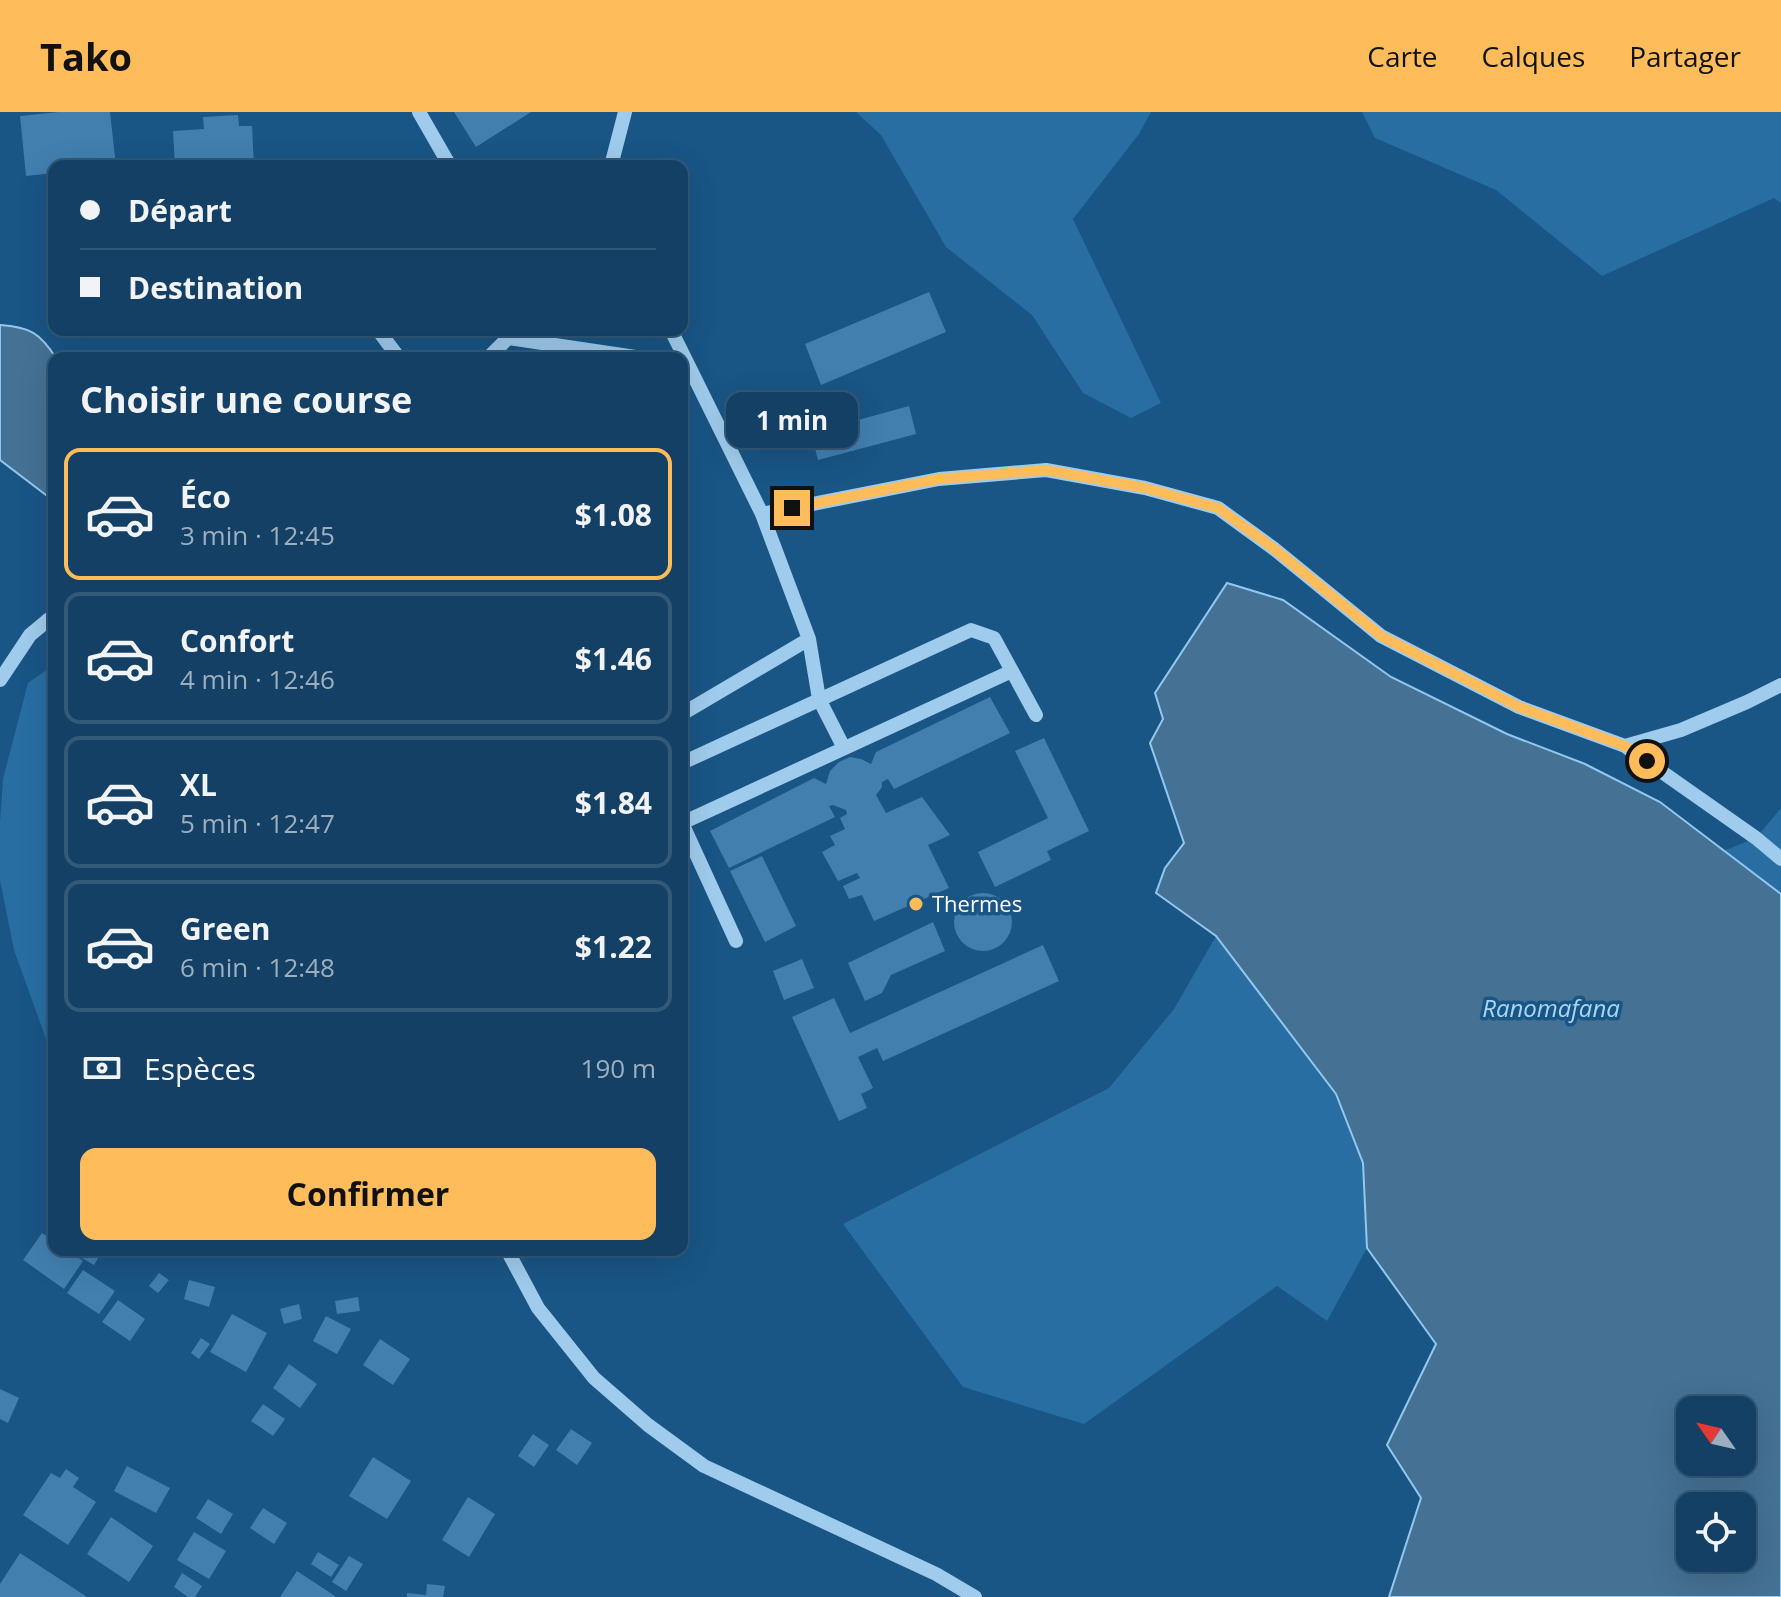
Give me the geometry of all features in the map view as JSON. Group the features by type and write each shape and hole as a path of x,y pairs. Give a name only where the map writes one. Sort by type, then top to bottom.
{"street":[{"path":"419,112 447,160"},
{"path":"613,160 625,112"},
{"path":"494,352 509,336"},
{"path":"522,336 609,352"},
{"path":"688,371 762,514 809,639 819,699 844,748"},
{"path":"762,514 939,479 1046,470 1145,488 1218,508 1273,548 1381,636 1519,707 1625,746 1781,859"},
{"path":"0,680 30,635 48,620"},
{"path":"688,760 971,630 994,638 1036,715"},
{"path":"688,710 809,639"},
{"path":"688,820 1012,671"},
{"path":"1625,746 1681,730 1781,685"},
{"path":"688,836 736,941"},
{"path":"510,1256 538,1308 594,1378 648,1425 704,1466 936,1574 975,1597"}],"shaded area":[{"path":"856,112 1151,112 1139,134 1073,219 1161,403 1131,418 1083,393 1032,315 946,247 881,135"},
{"path":"1362,112 1781,112 1781,203 1774,198 1602,276 1496,190 1375,138"},
{"path":"48,669 48,1044 14,950 0,880 3,779 28,683"},
{"path":"1781,808 1781,894 1723,851 1756,838"},
{"path":"1216,936 1336,1094 1363,1163 1367,1248 1327,1321 1277,1286 1084,1424 963,1387 843,1224 1109,1088 1174,1009"}],"water":[{"path":"0,325 19,327 33,333 52,352 48,352 48,495 0,460"},
{"name":"Ranomafana","path":"1227,583 1283,600 1391,677 1507,734 1585,764 1660,802 1781,894 1781,1597 1389,1597 1421,1498 1387,1445 1436,1344 1367,1248 1363,1163 1336,1094 1216,936 1156,893 1165,868 1184,843 1150,743 1163,719 1155,693"}],"building":[{"path":"110,112 115,160 48,160 48,174 26,176 20,116"},
{"path":"454,112 531,112 476,147"},
{"path":"238,115 239,126 252,126 254,160 175,160 173,131 204,129 203,117"},
{"path":"929,292 946,332 821,385 805,344"},
{"path":"909,406 916,434 818,460 811,433"},
{"path":"990,697 1010,733 894,789 888,779 882,782 876,795 886,813 922,797 950,835 928,845 949,888 874,921 862,895 849,899 843,886 860,878 857,873 838,881 822,852 835,845 830,836 845,829 840,818 847,814 846,810 833,805 829,806 835,817 729,868 710,831 814,778 826,784 830,771 850,757 871,764 876,752"},
{"path":"1044,738 1089,831 1047,851 1051,860 995,887 978,852 1048,818 1015,751"},
{"path":"762,856 796,926 765,942 730,871"},
{"path":"983,893 1004,901 1012,922 1004,943 983,951 962,943 954,922 962,901"},
{"path":"933,922 945,951 891,975 882,993 865,1001 848,963"},
{"path":"1043,945 1059,981 883,1061 877,1048 858,1057 873,1088 861,1094 867,1108 839,1121 792,1017 834,998 850,1033"},
{"path":"802,959 814,988 784,1000 773,971"},
{"path":"42,1233 48,1237 48,1256 76,1256 83,1261 64,1289 23,1260"},
{"path":"81,1256 99,1256 94,1265"},
{"path":"83,1270 115,1291 99,1314 67,1293"},
{"path":"159,1273 169,1280 158,1293 149,1286"},
{"path":"189,1280 215,1287 209,1307 184,1299"},
{"path":"358,1297 360,1311 337,1314 335,1301"},
{"path":"118,1300 145,1319 130,1341 102,1322"},
{"path":"299,1304 302,1319 284,1324 280,1309"},
{"path":"232,1314 267,1333 246,1372 210,1352"},
{"path":"326,1316 351,1329 337,1354 313,1341"},
{"path":"201,1338 210,1344 199,1359 191,1353"},
{"path":"380,1339 410,1359 393,1385 363,1365"},
{"path":"289,1364 317,1384 300,1408 273,1388"},
{"path":"0,1389 19,1398 8,1423 0,1419"},
{"path":"263,1404 285,1419 273,1436 251,1421"},
{"path":"571,1429 592,1443 577,1465 556,1450"},
{"path":"533,1434 549,1445 534,1467 518,1456"},
{"path":"373,1457 411,1481 387,1519 349,1496"},
{"path":"127,1466 170,1488 156,1513 114,1491"},
{"path":"66,1469 79,1478 73,1487 96,1502 68,1545 23,1515 51,1473 60,1478"},
{"path":"468,1497 495,1514 469,1557 442,1540"},
{"path":"208,1499 233,1514 221,1534 196,1518"},
{"path":"263,1508 287,1523 274,1544 250,1528"},
{"path":"111,1517 153,1546 129,1582 87,1554"},
{"path":"194,1532 226,1551 209,1579 177,1560"},
{"path":"318,1552 339,1565 331,1577 311,1564"},
{"path":"20,1553 87,1597 0,1597 0,1584"},
{"path":"349,1556 363,1564 346,1591 332,1582"},
{"path":"297,1571 329,1592 336,1597 280,1597"},
{"path":"182,1573 202,1586 195,1597 188,1597 174,1587"},
{"path":"427,1584 445,1586 443,1597 407,1597 407,1593 426,1595"}],"place":[{"name":"Thermes","path":"916,904"}],"route":[{"path":"792,508 939,479 1046,470 1145,488 1218,508 1273,548 1381,636 1519,707 1625,746 1647,761"}]}
